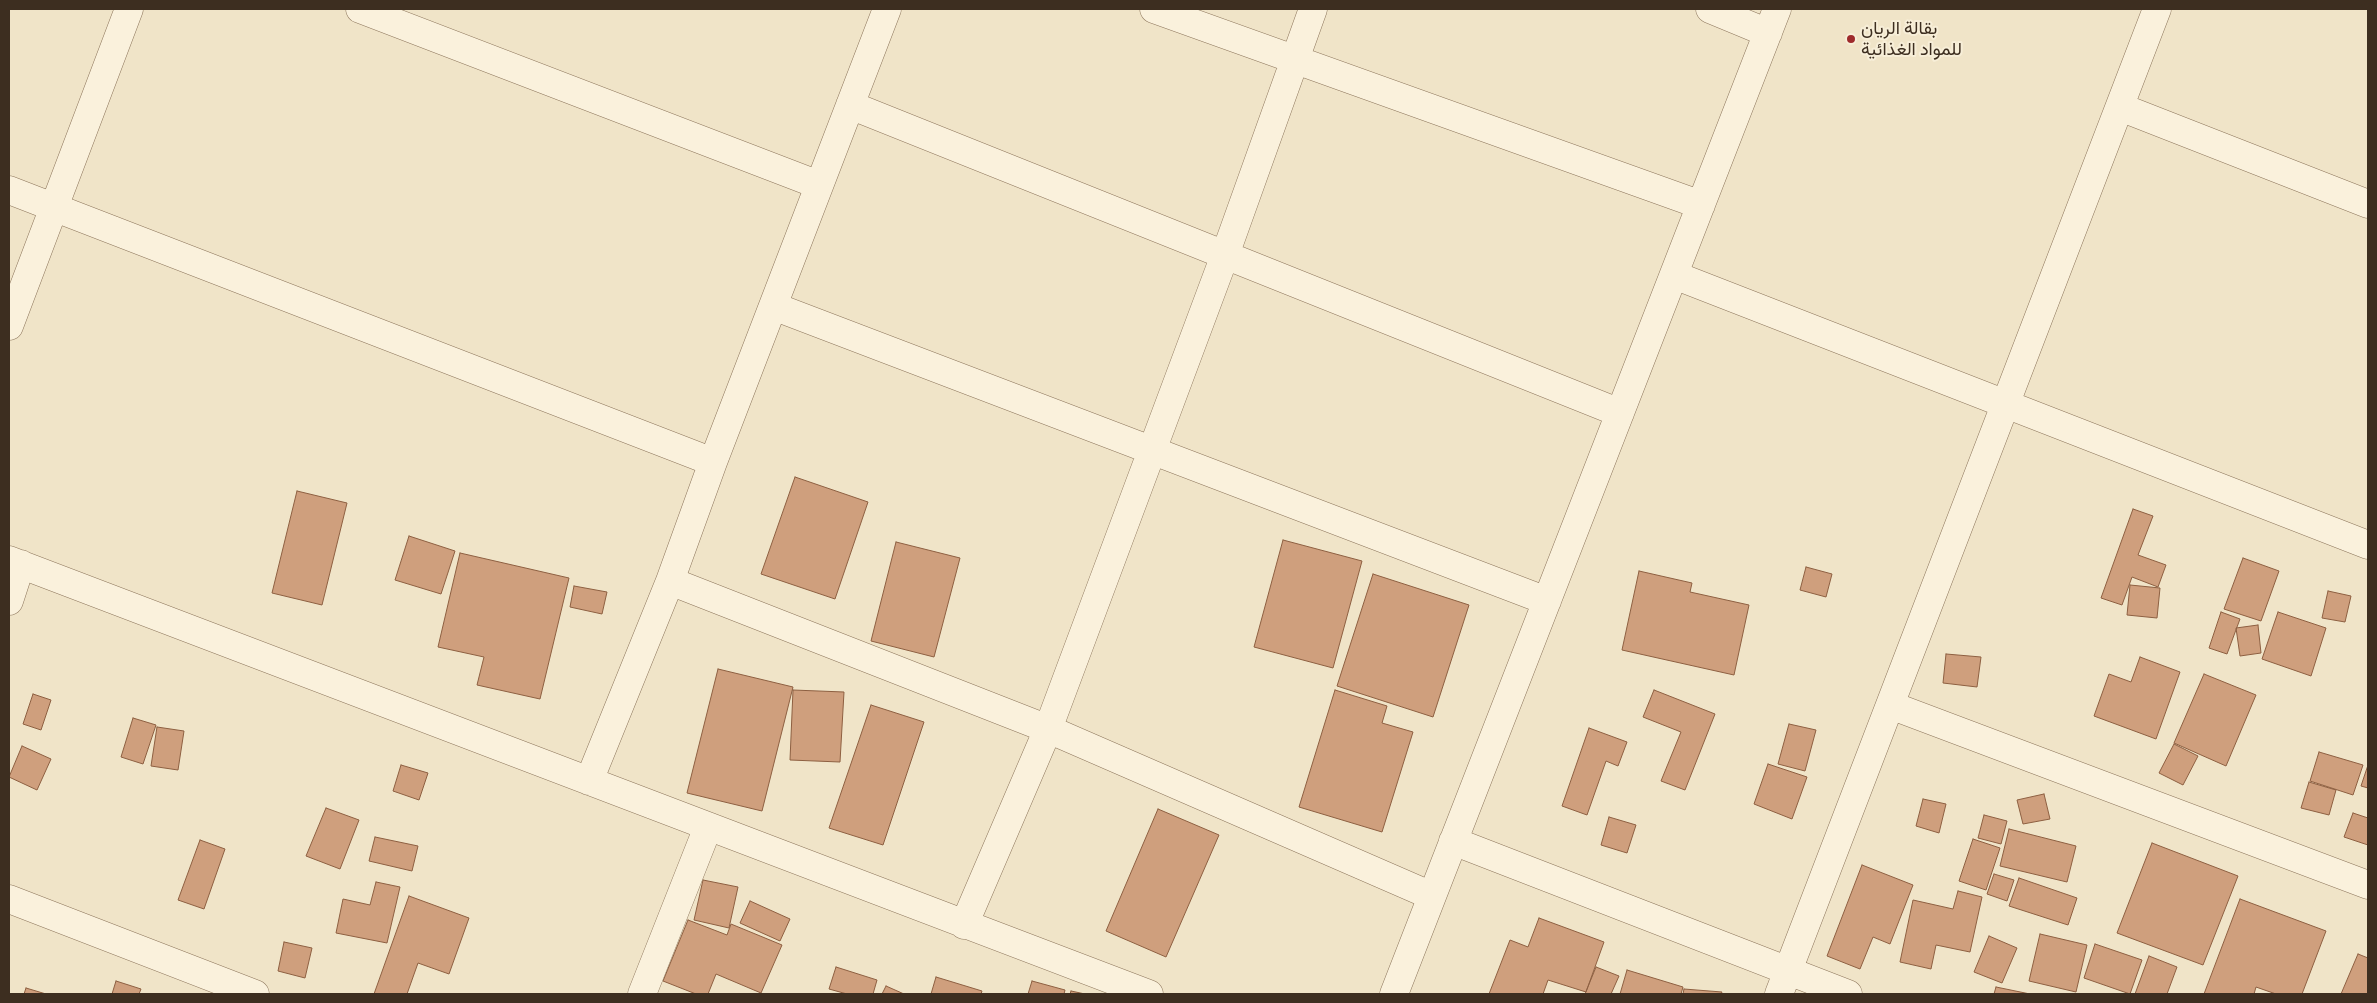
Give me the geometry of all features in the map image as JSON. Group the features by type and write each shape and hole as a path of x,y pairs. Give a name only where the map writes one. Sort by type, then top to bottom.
{"street":[{"path":"9,326 129,9"},
{"path":"360,9 819,185"},
{"path":"589,780 670,582 713,462 887,9"},
{"path":"1154,9 1701,205"},
{"path":"964,925 1048,729 1225,255 1313,9"},
{"path":"1394,994 1773,21 1710,9"},
{"path":"1783,982 2157,9"},
{"path":"850,105 1620,413"},
{"path":"2120,107 2368,204"},
{"path":"9,190 713,462"},
{"path":"1674,275 2368,544"},
{"path":"773,306 1547,601"},
{"path":"9,601 15,562 1149,994"},
{"path":"670,582 1048,729 1432,896"},
{"path":"1890,704 2368,885"},
{"path":"642,994 708,827"},
{"path":"1453,841 1783,982 1848,994"},
{"path":"9,899 255,994"}],"building":[{"path":"795,477 868,502 835,599 761,574"},
{"path":"297,491 347,503 322,605 272,593"},
{"path":"2133,509 2153,516 2138,555 2166,565 2158,587 2132,577 2122,605 2101,598"},
{"path":"409,536 455,551 441,594 395,580"},
{"path":"1283,540 1362,561 1333,668 1254,647"},
{"path":"896,542 960,558 934,657 871,641"},
{"path":"460,553 569,578 540,699 477,685 484,657 438,647"},
{"path":"2243,558 2279,571 2261,621 2224,609"},
{"path":"1806,567 1832,574 1826,597 1800,590"},
{"path":"1639,571 1692,583 1690,592 1749,605 1734,675 1622,650"},
{"path":"1373,574 1469,605 1433,717 1337,686"},
{"path":"2130,585 2160,588 2157,618 2127,615"},
{"path":"574,586 607,592 602,614 570,607"},
{"path":"2328,591 2351,596 2345,622 2322,618"},
{"path":"2221,612 2240,619 2227,654 2209,648"},
{"path":"2278,612 2326,628 2311,676 2262,659"},
{"path":"2258,625 2261,653 2240,656 2236,628"},
{"path":"1946,654 1981,657 1977,687 1943,683"},
{"path":"2140,657 2180,672 2156,739 2094,716 2109,674 2131,682"},
{"path":"718,669 793,687 762,811 687,793"},
{"path":"2204,674 2256,695 2226,766 2174,743"},
{"path":"793,690 844,692 840,762 790,760"},
{"path":"1335,690 1387,706 1382,723 1413,732 1382,832 1299,807"},
{"path":"1654,690 1715,714 1685,790 1661,781 1681,732 1643,717"},
{"path":"33,694 51,700 41,730 23,724"},
{"path":"871,705 924,722 883,845 829,828"},
{"path":"133,718 156,725 143,764 121,757"},
{"path":"1789,724 1816,730 1805,771 1778,764"},
{"path":"157,727 184,731 178,770 151,766"},
{"path":"1589,728 1627,742 1618,766 1606,761 1587,815 1562,806"},
{"path":"2174,744 2198,756 2183,785 2159,773"},
{"path":"22,746 51,759 37,790 9,777"},
{"path":"2319,752 2363,765 2353,795 2310,781"},
{"path":"1768,764 1807,777 1792,819 1754,804"},
{"path":"401,765 428,773 419,800 393,791"},
{"path":"2368,765 2368,788 2361,786"},
{"path":"2309,782 2336,790 2329,815 2301,808"},
{"path":"2044,794 2050,819 2023,824 2017,800"},
{"path":"1923,799 1946,804 1939,833 1916,826"},
{"path":"326,808 359,820 340,869 306,856"},
{"path":"1158,809 1219,835 1166,957 1106,931"},
{"path":"2353,813 2368,818 2368,845 2344,837"},
{"path":"1984,815 2007,821 2001,844 1978,838"},
{"path":"1609,817 1636,825 1627,853 1601,845"},
{"path":"2009,829 2076,846 2067,882 2000,866"},
{"path":"375,837 418,846 412,871 369,861"},
{"path":"1973,839 2000,848 1986,890 1959,881"},
{"path":"200,840 225,849 204,909 178,900"},
{"path":"2152,843 2238,876 2203,965 2117,933"},
{"path":"1862,865 1913,885 1890,944 1873,937 1860,969 1827,956"},
{"path":"1994,874 2014,880 2007,901 1987,894"},
{"path":"2019,878 2077,898 2068,925 2009,906"},
{"path":"703,880 738,887 729,928 694,920"},
{"path":"376,882 400,887 387,943 336,933 343,899 370,905"},
{"path":"1958,891 1982,897 1970,952 1936,945 1931,969 1900,962 1913,900 1953,909"},
{"path":"409,896 469,918 449,974 418,963 407,994 374,994"},
{"path":"2240,899 2326,931 2302,994 2276,994 2256,987 2254,994 2204,994"},
{"path":"750,901 790,919 780,941 740,923"},
{"path":"1539,918 1604,942 1586,992 1548,980 1543,994 1489,994 1510,940 1528,947"},
{"path":"688,920 727,935 731,924 782,945 761,993 716,974 708,994 696,994 663,981"},
{"path":"2040,934 2087,945 2076,992 2029,981"},
{"path":"1989,936 2017,948 2002,983 1974,972"},
{"path":"284,942 312,948 305,978 278,971"},
{"path":"2095,944 2142,960 2130,994 2084,978"},
{"path":"2358,954 2368,958 2368,994 2341,994"},
{"path":"2149,956 2177,967 2167,994 2135,994"},
{"path":"836,967 877,980 873,994 847,994 829,989"},
{"path":"1596,967 1619,976 1611,994 1585,994"},
{"path":"1627,970 1683,987 1681,994 1620,994"},
{"path":"936,977 982,991 981,994 931,994"},
{"path":"116,981 141,989 139,994 112,994"},
{"path":"1032,981 1065,990 1064,994 1028,994"},
{"path":"886,986 904,994 882,994"},
{"path":"1996,987 2030,994 1994,994"},
{"path":"26,988 46,994 24,994"},
{"path":"1684,989 1722,992 1721,994 1683,994"},
{"path":"1071,991 1085,994 1070,994"}],"place":[{"name":"بقالة الريان للمواد الغذائية","path":"1851,39"}]}
